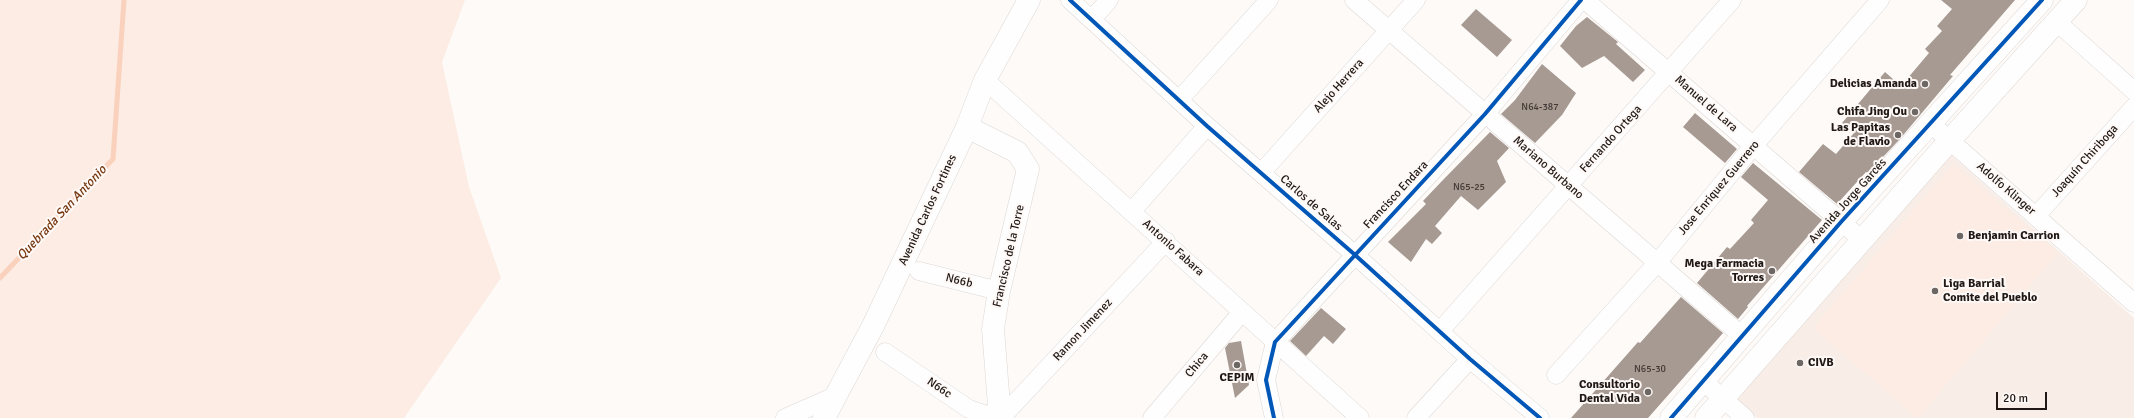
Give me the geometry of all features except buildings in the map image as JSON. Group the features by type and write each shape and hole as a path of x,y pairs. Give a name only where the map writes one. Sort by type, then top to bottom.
{"street":[{"name":"Avenida Carlos Fortines","path":"824,418 873,326 967,127 985,80 1029,0"},
{"name":"Carlos de Salas","path":"1070,0 1207,126 1354,254 1470,359 1540,418"},
{"path":"1092,19 1109,0"},
{"path":"1179,100 1269,0"},
{"name":"Mariano Burbano","path":"1354,0 1742,336"},
{"name":"Alejo Herrera","path":"1261,173 1416,0"},
{"name":"Francisco Endara","path":"1274,418 1266,380 1275,342 1354,254 1485,114 1581,0"},
{"name":"Manuel de Lara","path":"1585,0 1670,72 1862,240"},
{"name":"Fernando Ortega","path":"1440,331 1732,0"},
{"name":"Jose Enriquez Guerrero","path":"1556,375 1657,262 1754,145 1880,0"},
{"name":"Avenida Jorge Garcés","path":"1670,418 1842,222 2042,0"},
{"path":"1706,418 1950,140 2076,0"},
{"path":"2057,22 2134,91"},
{"name":"Antonio Fabara","path":"985,80 1166,241 1242,312 1360,418"},
{"name":"Joaquín Chiriboga","path":"2036,216 2134,107"},
{"name":"Adolfo Klinger","path":"1931,124 2132,298"},
{"path":"1132,211 1207,126"},
{"name":"Francisco de la Torre","path":"967,127 1018,152 1028,169 999,291 993,329 1000,418"},
{"name":"Ramon Jimenez","path":"1000,418 1166,241"},
{"name":"N66b","path":"919,271 999,291"},
{"name":"Chica","path":"1152,418 1242,312"},
{"name":"N66c","path":"885,352 965,414 996,418"},
{"path":"1416,418 1470,359"},
{"path":"1703,381 1744,418"},
{"path":"785,418 835,396"}],"shaded area":[{"path":"0,0 465,0 442,62 469,187 501,278 404,418 0,418"},
{"name":"Benjamin Carrion","path":"1950,154 2134,318 2134,418 1757,418 1734,398"},
{"name":"Liga Barrial Comite del Pueblo","path":"1953,164 2058,253 1918,418 1813,328"}],"waterway":[{"name":"Quebrada San Antonio","path":"0,278 113,159 124,0"}],"cycle path":[{"path":"1070,0 1207,126 1354,254 1470,359 1540,418"},
{"path":"1274,418 1266,380 1275,342 1485,114 1581,0"},
{"path":"1671,418 1841,222 2042,0"}],"place":[{"name":"Delicias Amanda","path":"1925,84"},
{"name":"Chifa Jing Ou","path":"1915,112"},
{"name":"Las Papitas de Flavio","path":"1898,135"},
{"name":"Benjamin Carrion","path":"1960,236"},
{"name":"Mega Farmacia Torres","path":"1772,271"},
{"name":"Liga Barrial Comite del Pueblo","path":"1935,291"},
{"name":"CIVB","path":"1800,363"},
{"name":"CEPIM","path":"1237,365"},
{"name":"Consultorio Dental Vida","path":"1648,392"}]}
